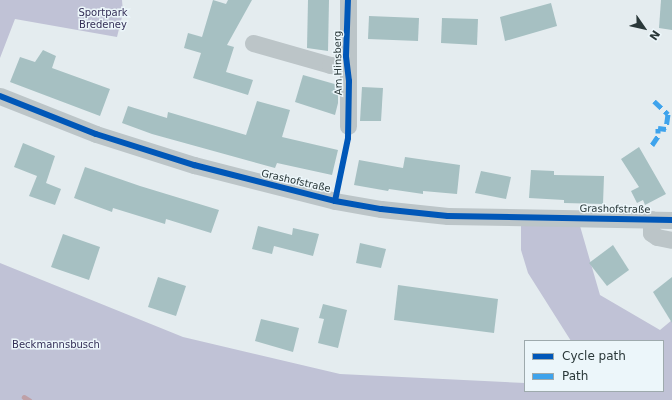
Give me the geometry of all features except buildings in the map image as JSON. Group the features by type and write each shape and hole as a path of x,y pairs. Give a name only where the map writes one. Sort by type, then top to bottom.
{"street":[{"name":"Am Hinsberg","path":"348,0 348,126"},
{"name":"Am Hinsberg","path":"253,43 330,65 347,66"},
{"name":"Grashofstraße","path":"0,96 96,134 194,165 336,201 388,210 448,216 672,220"},
{"path":"651,220 651,233 657,237 672,240"}],"green space":[{"name":"Sportpark Bredeney","path":"0,0 122,0 123,13 117,37 15,19 0,58"},
{"name":"Beckmannsbusch","path":"521,225 580,226 600,295 660,330 672,320 672,400 0,400 0,263 183,337 340,374 524,383 524,392 664,392 664,340 570,340 528,273 521,250"}],"waterway":[{"path":"24,397 29,400"}],"marked path":[{"path":"654,101 668,114 666,129 658,128 658,133"},
{"path":"652,145 658,136"}],"cycle path":[{"path":"335,201 348,138 349,81 346,56 348,0"},
{"path":"0,96 96,134 194,165 335,201 381,209 448,216 672,220"}]}
